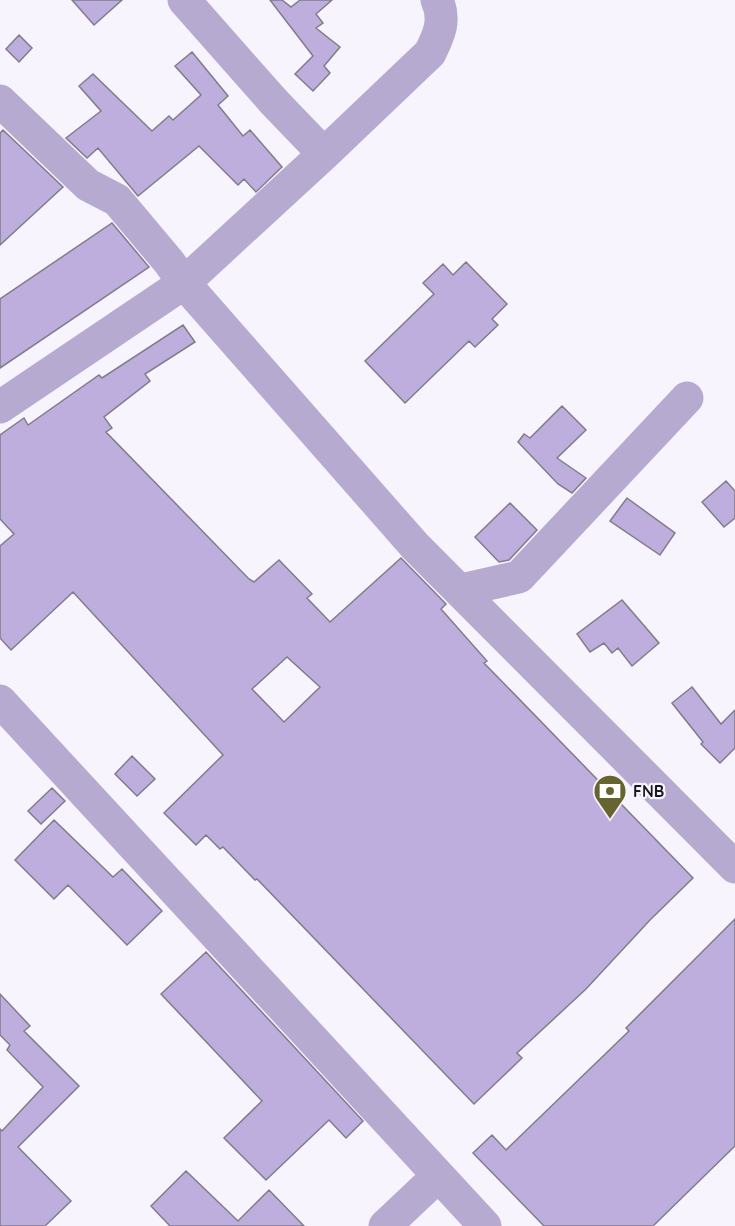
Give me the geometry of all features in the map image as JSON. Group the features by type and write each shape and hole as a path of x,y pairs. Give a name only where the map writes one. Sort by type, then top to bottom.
{"street":[{"path":"184,0 274,102 324,154"},
{"path":"0,407 184,283 324,154 430,53 440,33 442,11 437,0"},
{"path":"0,101 88,185 117,200 184,283 415,546 735,867"},
{"path":"461,590 519,577 687,398"},
{"path":"0,700 485,1226"},
{"path":"385,1226 438,1176"}],"building":[{"path":"72,0 122,0 94,25"},
{"path":"270,0 282,0 291,7 300,0 332,0 316,14 323,23 316,28 340,47 324,66 330,73 313,91 295,74 313,56"},
{"path":"19,35 32,48 19,62 6,49"},
{"path":"192,52 228,96 218,105 243,136 250,130 282,167 256,192 244,179 238,185 199,146 138,196 98,148 87,158 66,138 101,111 79,86 93,74 152,131 169,116 173,120 201,95 175,66"},
{"path":"3,130 63,187 0,245 0,133"},
{"path":"112,223 149,267 0,368 0,299"},
{"path":"466,262 507,304 492,319 498,325 475,347 469,341 405,403 365,361 434,294 423,283 443,264 453,275"},
{"path":"183,325 195,342 145,374 150,381 104,417 112,428 106,432 249,579 254,582 279,560 312,594 307,598 330,622 401,558 446,604 441,609 487,661 484,663 693,878 650,920 586,989 517,1053 522,1058 474,1104 257,879 255,880 223,847 220,849 206,835 196,845 164,813 223,755 73,592 11,650 0,638 0,546 14,534 0,519 0,435 24,418 28,425 99,375 102,378","holes":["287,657 320,687 284,722 252,689"]},
{"path":"562,406 586,430 557,458 586,478 572,493 558,484 518,442 524,434 530,438"},
{"path":"726,481 735,491 735,518 724,527 702,502"},
{"path":"627,498 675,533 660,555 610,521"},
{"path":"510,503 537,530 509,560 499,562 475,537"},
{"path":"622,600 659,643 632,666 618,648 612,653 604,643 590,652 577,634"},
{"path":"692,687 721,724 735,710 735,748 720,763 701,744 703,742 672,703"},
{"path":"132,756 155,779 137,796 115,774"},
{"path":"52,788 65,801 41,824 28,811"},
{"path":"54,820 113,877 122,869 162,911 127,945 68,885 54,899 15,860"},
{"path":"735,919 735,1146 653,1226 544,1226 473,1153 492,1135 506,1150 629,1031 626,1028"},
{"path":"206,952 363,1121 346,1138 329,1120 266,1180 224,1138 262,1101 161,994"},
{"path":"0,994 30,1026 24,1031 79,1086 18,1147 71,1201 45,1226 0,1226 0,1129 2,1131 43,1087 7,1050 10,1045 0,1035"},
{"path":"186,1171 238,1221 269,1190 304,1226 170,1226 151,1206"}],"place":[{"name":"FNB","path":"610,820"}]}
